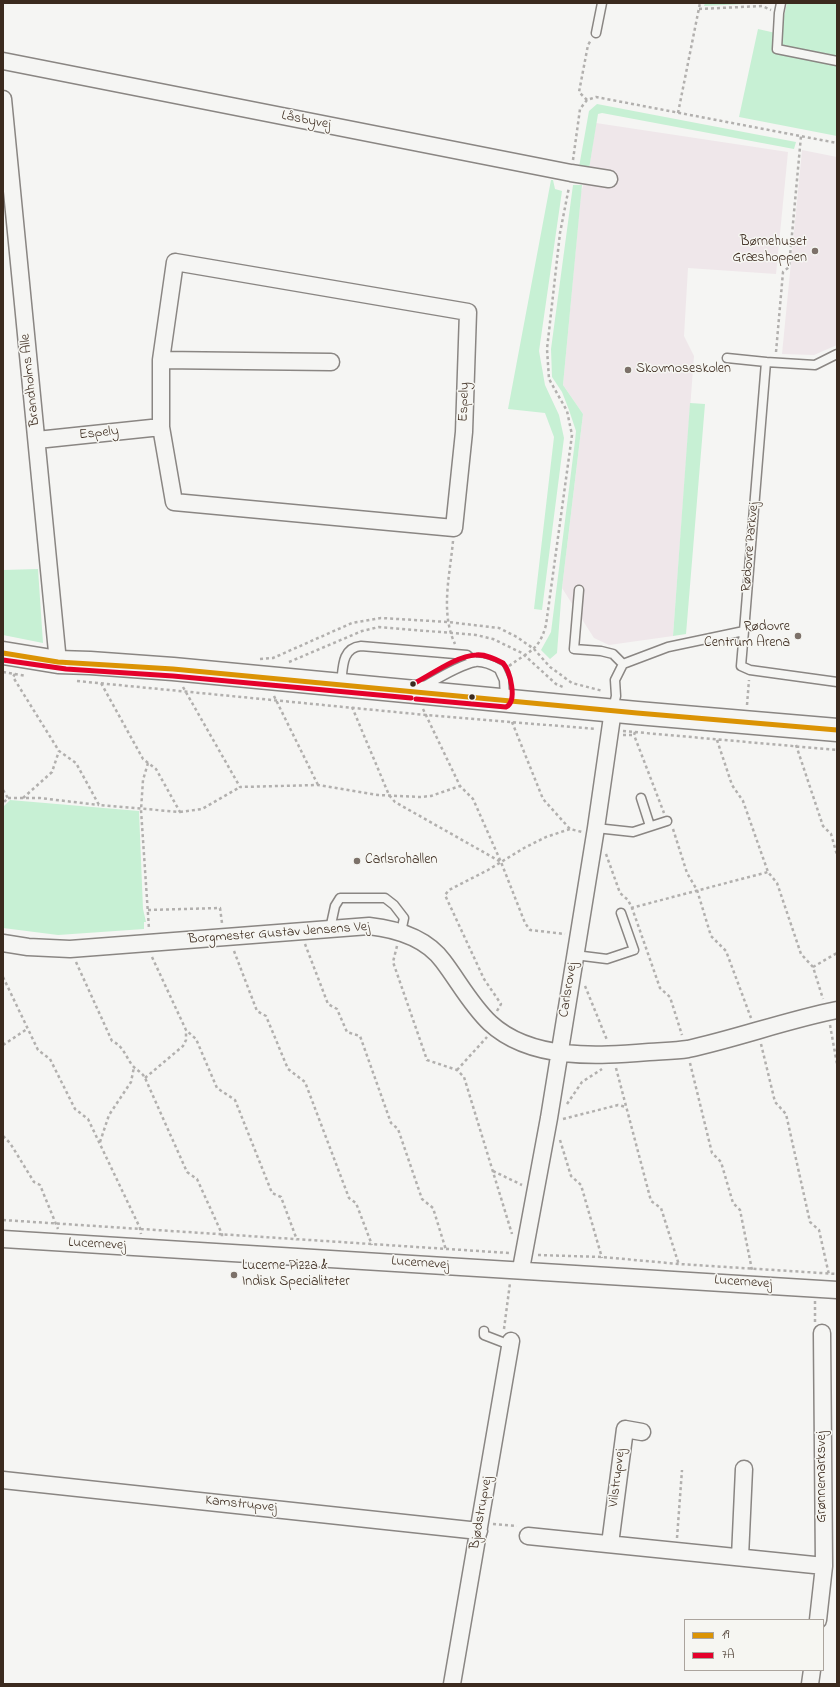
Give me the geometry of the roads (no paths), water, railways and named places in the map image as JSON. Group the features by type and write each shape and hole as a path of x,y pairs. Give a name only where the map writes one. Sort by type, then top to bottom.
{"street":[{"name":"Låsbyvej","path":"3,61 571,173 609,179"},
{"name":"Brandholms Alle","path":"3,99 8,184 37,440 58,662"},
{"name":"Espely","path":"175,262 468,312 464,432 454,528 174,502 161,427 161,360 175,262"},
{"path":"161,360 331,362"},
{"name":"Espely","path":"37,440 161,427"},
{"path":"17,665 58,662 90,663 173,669 505,700 636,723 710,719 837,730"},
{"name":"Carlsrovej","path":"520,1261 552,1120 559,1052 612,720"},
{"name":"Borgmester Gustav Jensens Vej","path":"3,943 28,947 70,949 369,926 386,928 401,932 424,943 442,959 471,1003 493,1026 513,1040 533,1048 614,1058 686,1049 832,1011"},
{"name":"Lucernevej","path":"3,1239 302,1256 445,1266 520,1261 602,1274 679,1272 753,1276 831,1289"},
{"name":"Grønnemarksvej","path":"818,1619 824,1566 822,1333"},
{"name":"Bjødstrupvej","path":"452,1684 480,1527 510,1343"},
{"name":"Vilstrupvej","path":"610,1544 625,1429 642,1432"},
{"path":"740,1557 744,1469"},
{"name":"Kamstrupvej","path":"3,1480 480,1527"},
{"path":"528,1536 824,1566"},
{"path":"810,1684 812,1671"}],"lane":[{"path":"596,33 602,3"},
{"path":"781,3 778,13 777,49 837,61"},
{"path":"727,358 815,365 837,354"},
{"name":"Rødovre Parkvej","path":"766,362 742,666 750,670 837,682"},
{"path":"579,590 574,649 601,651 613,654 622,664"},
{"path":"612,720 616,696 616,680 622,664 668,646 744,631"},
{"path":"341,685 344,660 346,654 353,647 361,646 459,654 467,655 475,662"},
{"path":"414,692 462,667 475,662 486,663 499,669 504,680 505,700"},
{"path":"641,798 650,826"},
{"path":"595,831 633,832 667,821"},
{"path":"330,929 335,906 340,898 386,898 394,905 404,918 401,932"},
{"path":"575,955 607,959 634,950 621,913"},
{"path":"484,1331 484,1335 510,1343"}],"place":[{"name":"Børnehuset Græshoppen","path":"815,251"},
{"name":"Skovmoseskolen","path":"628,370"},
{"name":"Rødovre Centrum Arena","path":"798,636"},
{"name":"Carlsrohallen","path":"357,861"},
{"name":"Lucerne Pizza & Indisk Specialiteter","path":"234,1275"}]}
